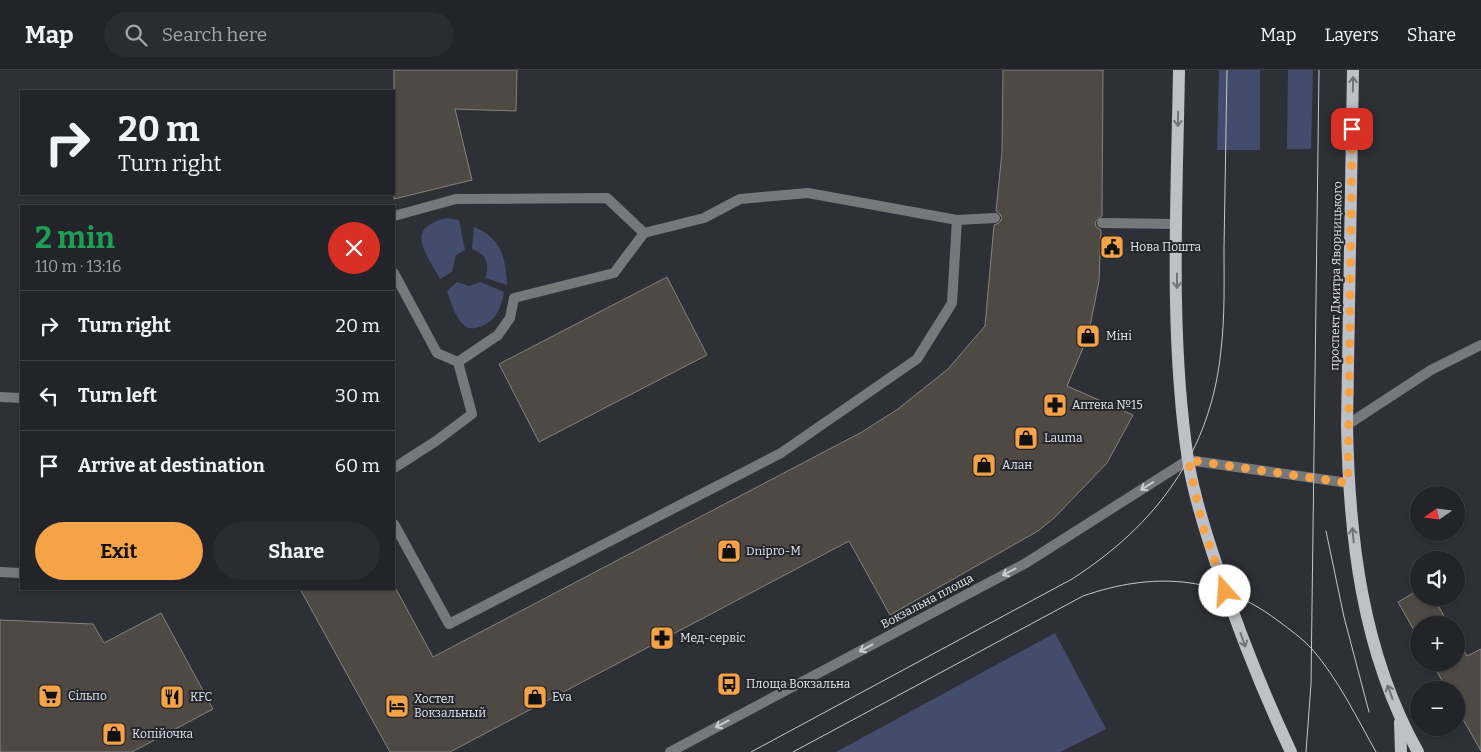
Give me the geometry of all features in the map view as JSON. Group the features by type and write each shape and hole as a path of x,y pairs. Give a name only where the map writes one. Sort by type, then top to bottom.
{"main road":[{"path":"1179,70 1178,350 1188,460 1203,527 1225,591 1253,666 1291,752"},
{"name":"проспект Дмитра Яворницького","path":"1353,70 1347,424 1348,483 1353,540 1363,603 1379,662 1399,719"},
{"path":"1399,719 1401,752"},
{"path":"1399,719 1418,752"}],"street":[{"path":"458,362 498,335 510,318 514,298 614,273 644,233 704,218 740,199 808,193 957,220 995,218"},
{"path":"395,216 456,199 607,198 644,233"},
{"path":"395,526 449,624 781,454 917,359 952,303 957,220"},
{"path":"1102,223 1177,224"},
{"path":"395,275 437,353 458,362"},
{"path":"1347,424 1431,370 1481,345"},
{"path":"395,467 436,442 472,414 458,362"},
{"path":"0,397 20,398"},
{"path":"1188,460 1348,483"},
{"name":"Вокзальна площа","path":"670,752 1026,563 1188,460"},
{"path":"0,572 20,573"}],"shaded area":[{"path":"1219,70 1260,70 1260,150 1217,150"},
{"path":"1288,70 1313,70 1311,149 1287,149"},
{"path":"447,218 459,220 465,250 456,255 452,272 440,279 424,250 422,235 426,228 434,222"},
{"path":"474,227 490,237 500,250 505,266 507,285 485,278 487,273 486,260 480,253 472,249"},
{"path":"457,282 469,286 480,282 504,292 497,314 490,322 477,328 467,327 462,323 454,310 447,291"},
{"path":"1055,633 1106,729 1060,752 836,752"}],"building":[{"path":"394,70 517,70 516,111 455,109 472,180 394,199"},
{"path":"1003,70 1103,70 1102,216 1095,222 1096,227 1101,230 1099,281 1088,336 1067,386 1133,415 1107,463 1054,518 1038,531 890,615 849,541 450,752 390,752 301,590 396,589 433,657 862,432 898,409 948,369 985,326 994,225 999,223 1002,218 996,211 1002,152"},
{"path":"667,277 707,355 539,442 499,364"},
{"path":"1410,595 1410,606 1438,606 1444,616 1410,616 1410,623 1398,602"},
{"path":"161,613 213,709 132,752 0,752 0,620 93,624 104,643"},
{"path":"1481,649 1481,751 1465,723 1465,681 1442,681 1437,671 1465,671 1465,653 1467,656"}],"tram line":[{"path":"751,752 1072,579 1102,558 1129,535 1153,510 1174,482 1192,453 1205,421 1215,387 1221,350 1224,299 1227,70"},
{"path":"1306,752 1311,684 1319,70"},
{"path":"1326,531 1344,617 1369,712"},
{"path":"793,752 1083,596 1134,583 1159,581 1207,586 1231,594 1254,605 1304,641 1330,673 1347,699 1376,752"}],"place":[{"name":"Нова Пошта","path":"1112,247"},
{"name":"Міні","path":"1088,336"},
{"name":"Аптека №15","path":"1055,405"},
{"name":"Lauma","path":"1026,438"},
{"name":"Алан","path":"984,465"},
{"name":"Dnipro-M","path":"729,551"},
{"name":"Мед-сервіс","path":"662,638"},
{"name":"Площа Вокзальна","path":"729,684"},
{"name":"Сільпо","path":"50,696"},
{"name":"KFC","path":"172,697"},
{"name":"Eva","path":"535,697"},
{"name":"Хостел Вокзальный","path":"397,706"},
{"name":"Копійочка","path":"114,734"}],"route":[{"path":"1225,591 1203,527 1188,460 1348,483 1347,424 1352,129"}]}
